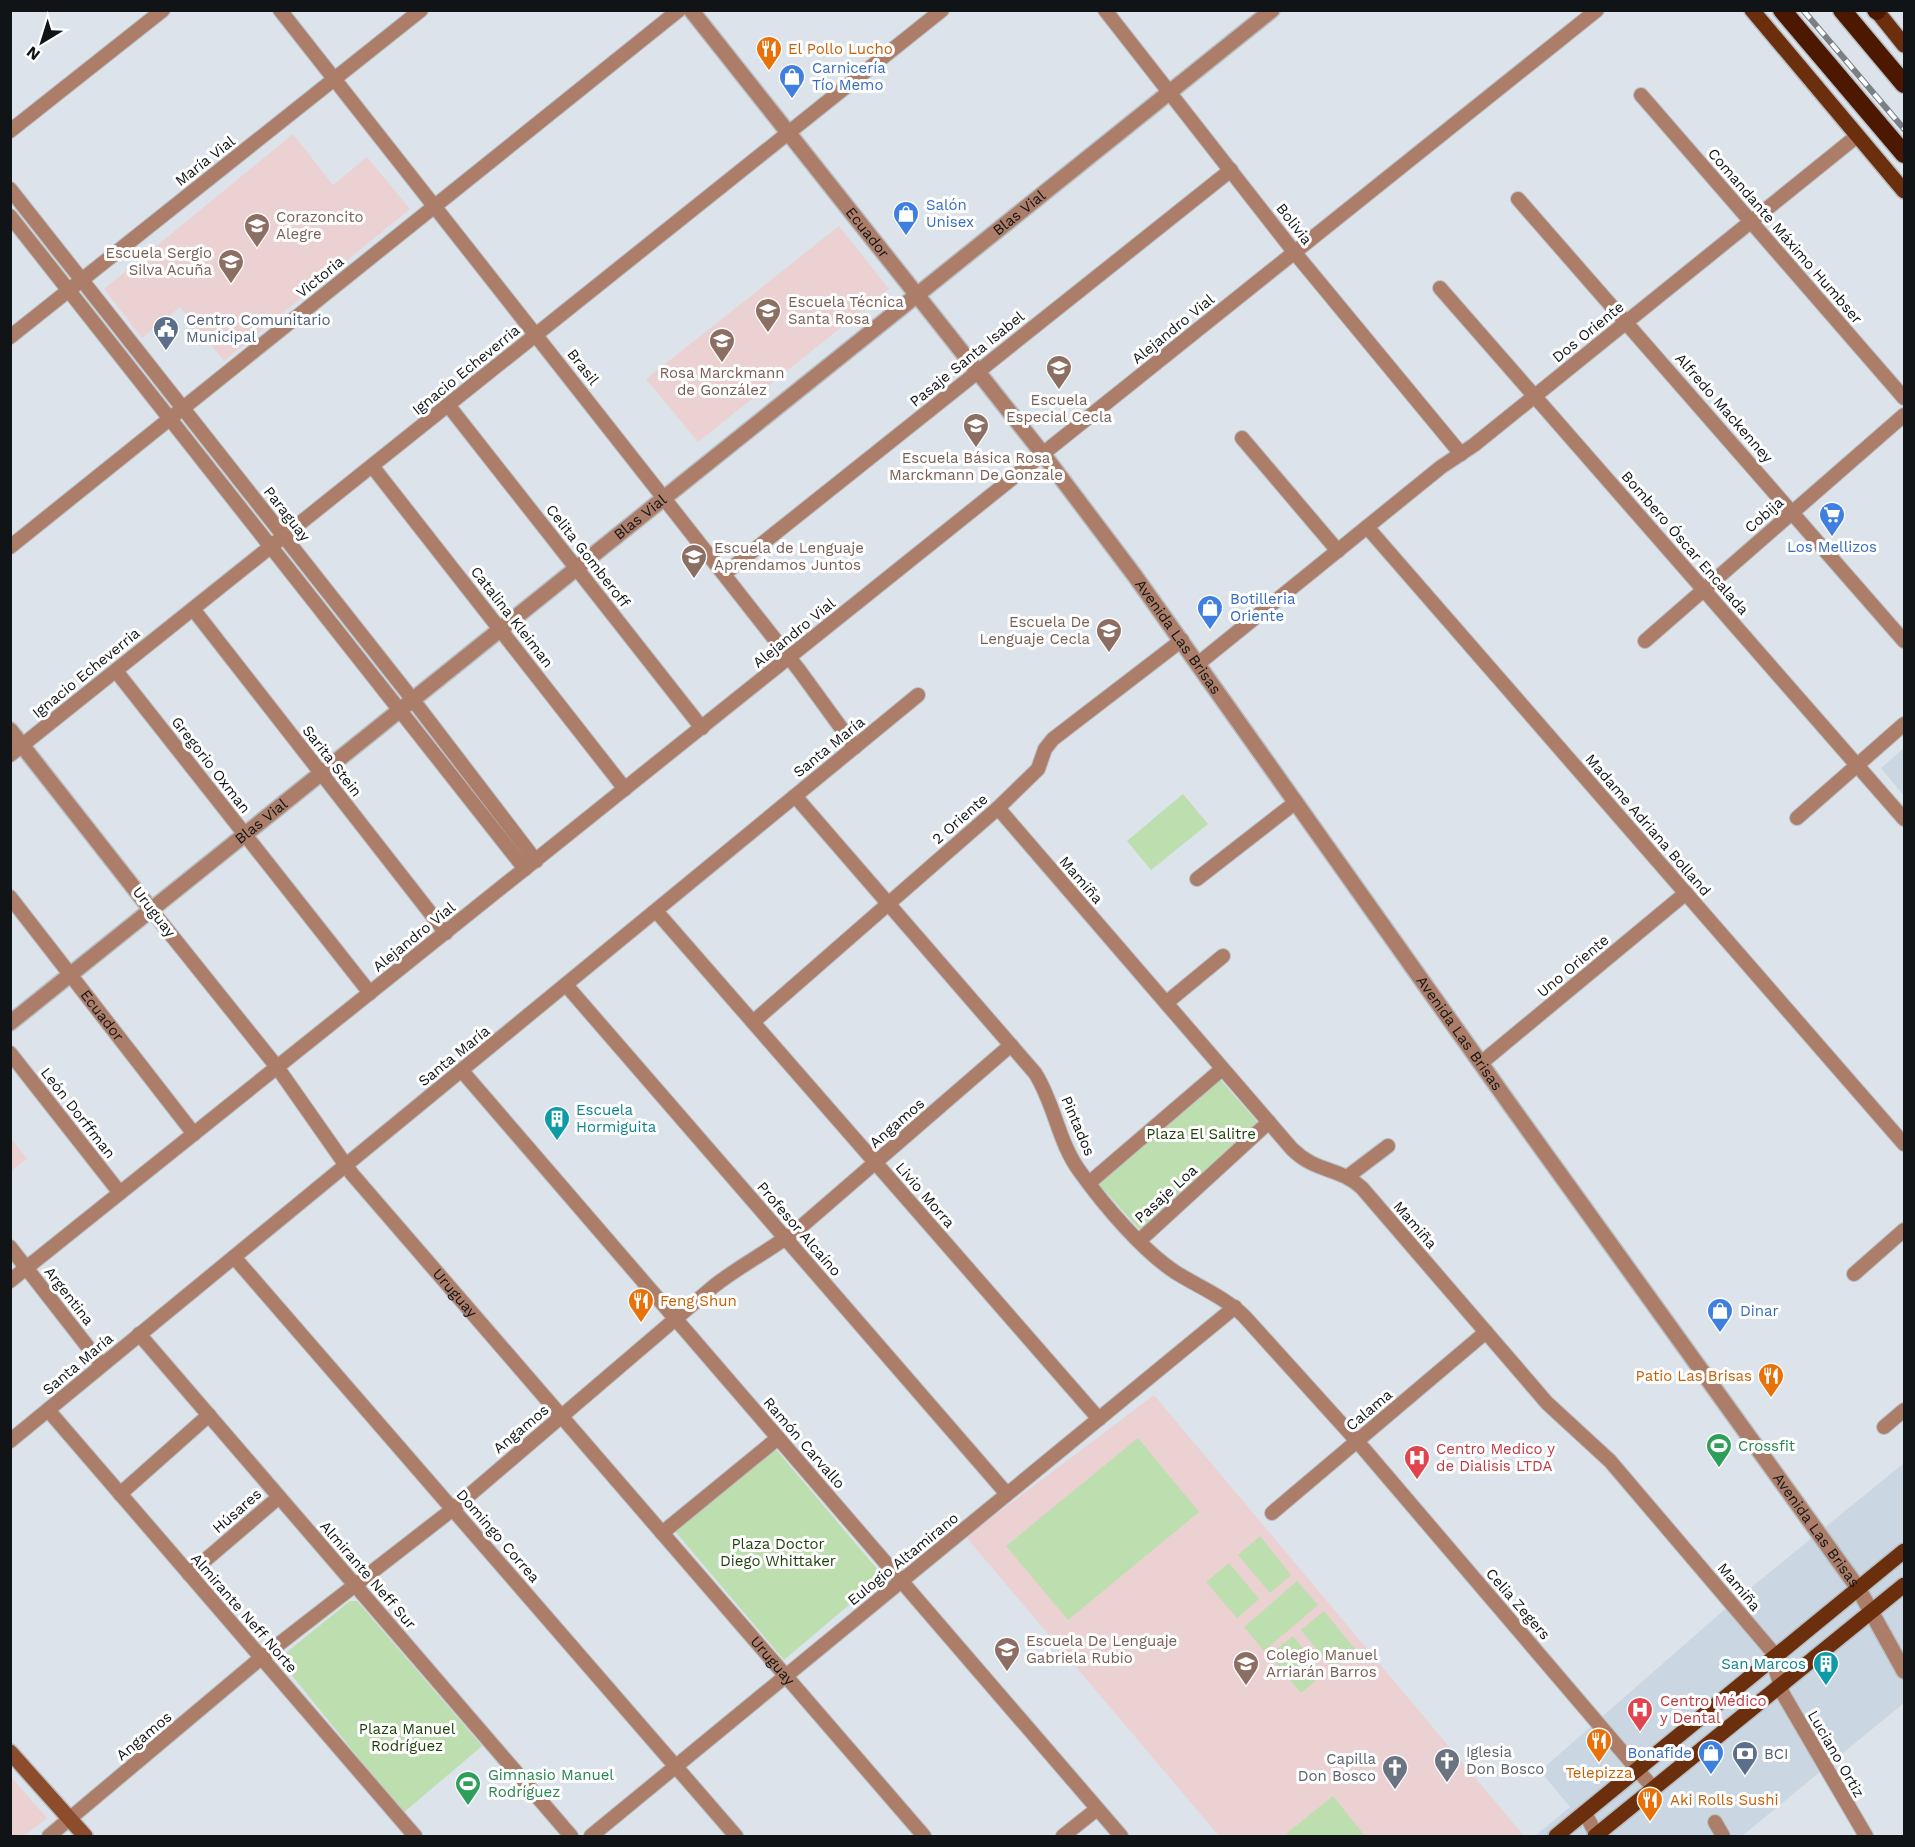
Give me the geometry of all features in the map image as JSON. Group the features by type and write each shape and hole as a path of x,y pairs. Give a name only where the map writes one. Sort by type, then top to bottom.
{"highway":[{"path":"1782,10 1905,154"},
{"path":"1842,10 1905,84"},
{"path":"1828,63 1905,166"}],"main road":[{"path":"1752,10 1905,191"},
{"path":"1876,11 1905,45"},
{"path":"1556,1836 1905,1551"},
{"path":"1596,1836 1905,1586"},
{"path":"10,1752 85,1836"}],"street":[{"path":"10,131 163,10"},
{"name":"Brasil","path":"280,10 724,574 855,747"},
{"name":"María Vial","path":"10,337 421,10"},
{"name":"Victoria","path":"10,547 679,10"},
{"name":"Ecuador","path":"692,10 1043,454"},
{"name":"Ignacio Echeverria","path":"16,750 942,10"},
{"name":"Bolivia","path":"1105,10 1295,253 1461,454"},
{"name":"Blas Vial","path":"10,1023 1272,10"},
{"name":"Alejandro Vial","path":"10,1281 1597,10"},
{"name":"Comandante Máximo Humbser","path":"1641,95 1905,398"},
{"name":"Dos Oriente","path":"1199,663 1857,136"},
{"name":"Pasaje Santa Isabel","path":"724,574 1231,170"},
{"name":"Paraguay","path":"10,189 413,700 530,865"},
{"name":"Alfredo Mackenney","path":"1518,199 1905,641"},
{"path":"10,216 400,711 530,865"},
{"name":"Bombero Óscar Encalada","path":"1440,288 1905,819"},
{"name":"Celita Gomberoff","path":"448,405 702,728"},
{"name":"Cobija","path":"1645,641 1905,415"},
{"path":"1242,438 1338,550"},
{"name":"Avenida Las Brisas","path":"1043,454 1199,663 1481,1064 1772,1472 1858,1588 1905,1671"},
{"name":"Catalina Kleiman","path":"372,466 625,789"},
{"name":"Madame Adriana Bolland","path":"1366,527 1905,1144"},
{"name":"Sarita Stein","path":"193,609 446,933"},
{"name":"2 Oriente","path":"753,1022 998,808 1038,769 1045,749 1053,739 1182,640"},
{"name":"Gregorio Oxman","path":"116,671 370,993"},
{"name":"Santa María","path":"10,1441 918,695"},
{"path":"1797,818 1905,724"},
{"name":"Uruguay","path":"10,730 16,750 152,910 278,1067 345,1166 924,1836"},
{"name":"Pintados","path":"795,796 1011,1045 1041,1083 1072,1160 1139,1241 1175,1272 1212,1291 1235,1307 1357,1441"},
{"path":"1197,879 1296,802"},
{"name":"Mamiña","path":"998,808 1292,1149 1307,1162 1347,1177 1362,1188 1547,1404 1610,1461 1776,1656"},
{"name":"Uno Oriente","path":"1481,1064 1686,893"},
{"name":"Ecuador","path":"10,897 194,1134"},
{"name":"Livio Morra","path":"656,911 1099,1419"},
{"path":"1166,1004 1223,956"},
{"name":"Profesor Alcaíno","path":"566,985 1007,1494"},
{"name":"Angamos","path":"49,1836 261,1658 453,1509 727,1276 786,1239 1011,1045"},
{"name":"León Dorffman","path":"10,1053 120,1193"},
{"path":"1089,1183 1222,1069"},
{"name":"Ramón Carvallo","path":"462,1071 1120,1836"},
{"name":"Pasaje Loa","path":"1139,1241 1269,1122"},
{"path":"1347,1177 1388,1146"},
{"path":"1854,1274 1905,1230"},
{"name":"Argentina","path":"10,1247 102,1365"},
{"name":"Domingo Correa","path":"234,1257 736,1836"},
{"name":"Eulogio Altamirano","path":"591,1836 1235,1307"},
{"name":"Calama","path":"1272,1513 1486,1332"},
{"name":"Almirante Neff Sur","path":"140,1334 571,1836"},
{"name":"Almirante Neff Norte","path":"48,1410 415,1836"},
{"path":"1884,1427 1905,1410"},
{"path":"120,1494 209,1415"},
{"path":"662,1533 778,1438"},
{"name":"Celia Zegers","path":"1357,1441 1654,1789"},
{"name":"Húsares","path":"189,1574 279,1497"},
{"path":"1776,1656 1776,1671 1780,1686"},
{"name":"Luciano Ortiz","path":"1780,1686 1791,1710 1866,1836"},
{"path":"1063,1836 1097,1809"},
{"path":"1585,1813 1596,1836"},
{"path":"1715,1822 1723,1836"}],"shaded area":[{"name":"Corazoncito Alegre","path":"293,134 333,185 367,157 410,209 224,361 180,307 142,338 104,289"},
{"name":"Escuela Técnica Santa Rosa","path":"839,226 889,289 698,442 646,379"},
{"path":"1904,748 1904,796 1881,768"},
{"path":"11,1138 27,1159 11,1171"},
{"name":"Colegio Manuel Arriarán Barros","path":"1154,1395 1524,1836 1219,1836 966,1537"},
{"path":"1904,1463 1904,1703 1742,1836 1535,1836 1570,1807 1540,1771 1732,1603"},
{"path":"10,1776 47,1818 24,1836 11,1836"}],"green space":[{"path":"1183,794 1208,824 1151,870 1127,841"},
{"name":"Plaza El Salitre","path":"1218,1077 1260,1125 1140,1230 1098,1183"},
{"path":"1138,1438 1199,1512 1068,1620 1006,1546"},
{"name":"Plaza Doctor Diego Whittaker","path":"773,1446 883,1576 784,1660 674,1530"},
{"path":"1260,1536 1291,1575 1270,1593 1238,1555"},
{"path":"1229,1563 1259,1599 1237,1618 1206,1582"},
{"path":"1297,1581 1318,1605 1264,1651 1244,1627"},
{"name":"Plaza Manuel Rodríguez","path":"350,1601 357,1601 482,1746 403,1813 282,1663 282,1656"},
{"path":"1324,1611 1355,1649 1332,1668 1301,1630"},
{"path":"1293,1636 1324,1674 1301,1693 1269,1655"},
{"path":"1333,1796 1365,1836 1288,1836 1286,1834"}],"railway":[{"path":"1803,10 1904,129"}],"place":[{"name":"El Pollo Lucho","path":"769,72"},
{"name":"Carnicería Tío Memo","path":"792,100"},
{"name":"Salón Unisex","path":"906,237"},
{"name":"Corazoncito Alegre","path":"257,249"},
{"name":"Escuela Sergio Silva Acuña","path":"231,285"},
{"name":"Escuela Técnica Santa Rosa","path":"768,334"},
{"name":"Centro Comunitario Municipal","path":"166,352"},
{"name":"Rosa Marckmann de González","path":"722,364"},
{"name":"Escuela Especial Cecla","path":"1059,391"},
{"name":"Escuela Básica Rosa Marckmann De Gonzale","path":"976,449"},
{"name":"Los Mellizos","path":"1832,538"},
{"name":"Escuela de Lenguaje Aprendamos Juntos","path":"694,580"},
{"name":"Botilleria Oriente","path":"1210,631"},
{"name":"Escuela De Lenguaje Cecla","path":"1109,654"},
{"name":"Escuela Hormiguita","path":"557,1142"},
{"name":"Feng Shun","path":"641,1324"},
{"name":"Dinar","path":"1720,1334"},
{"name":"Patio Las Brisas","path":"1771,1399"},
{"name":"Crossfit","path":"1719,1469"},
{"name":"Centro Medico y de Dialisis LTDA","path":"1417,1481"},
{"name":"Escuela De Lenguaje Gabriela Rubio","path":"1007,1673"},
{"name":"Colegio Manuel Arriarán Barros","path":"1246,1687"},
{"name":"San Marcos","path":"1826,1687"},
{"name":"Centro Médico y Dental","path":"1640,1733"},
{"name":"Telepizza","path":"1599,1764"},
{"name":"Bonafide","path":"1711,1776"},
{"name":"BCI","path":"1745,1777"},
{"name":"Iglesia Don Bosco","path":"1447,1784"},
{"name":"Capilla Don Bosco","path":"1395,1791"},
{"name":"Gimnasio Manuel Rodríguez","path":"468,1807"},
{"name":"Aki Rolls Sushi","path":"1650,1823"}]}
